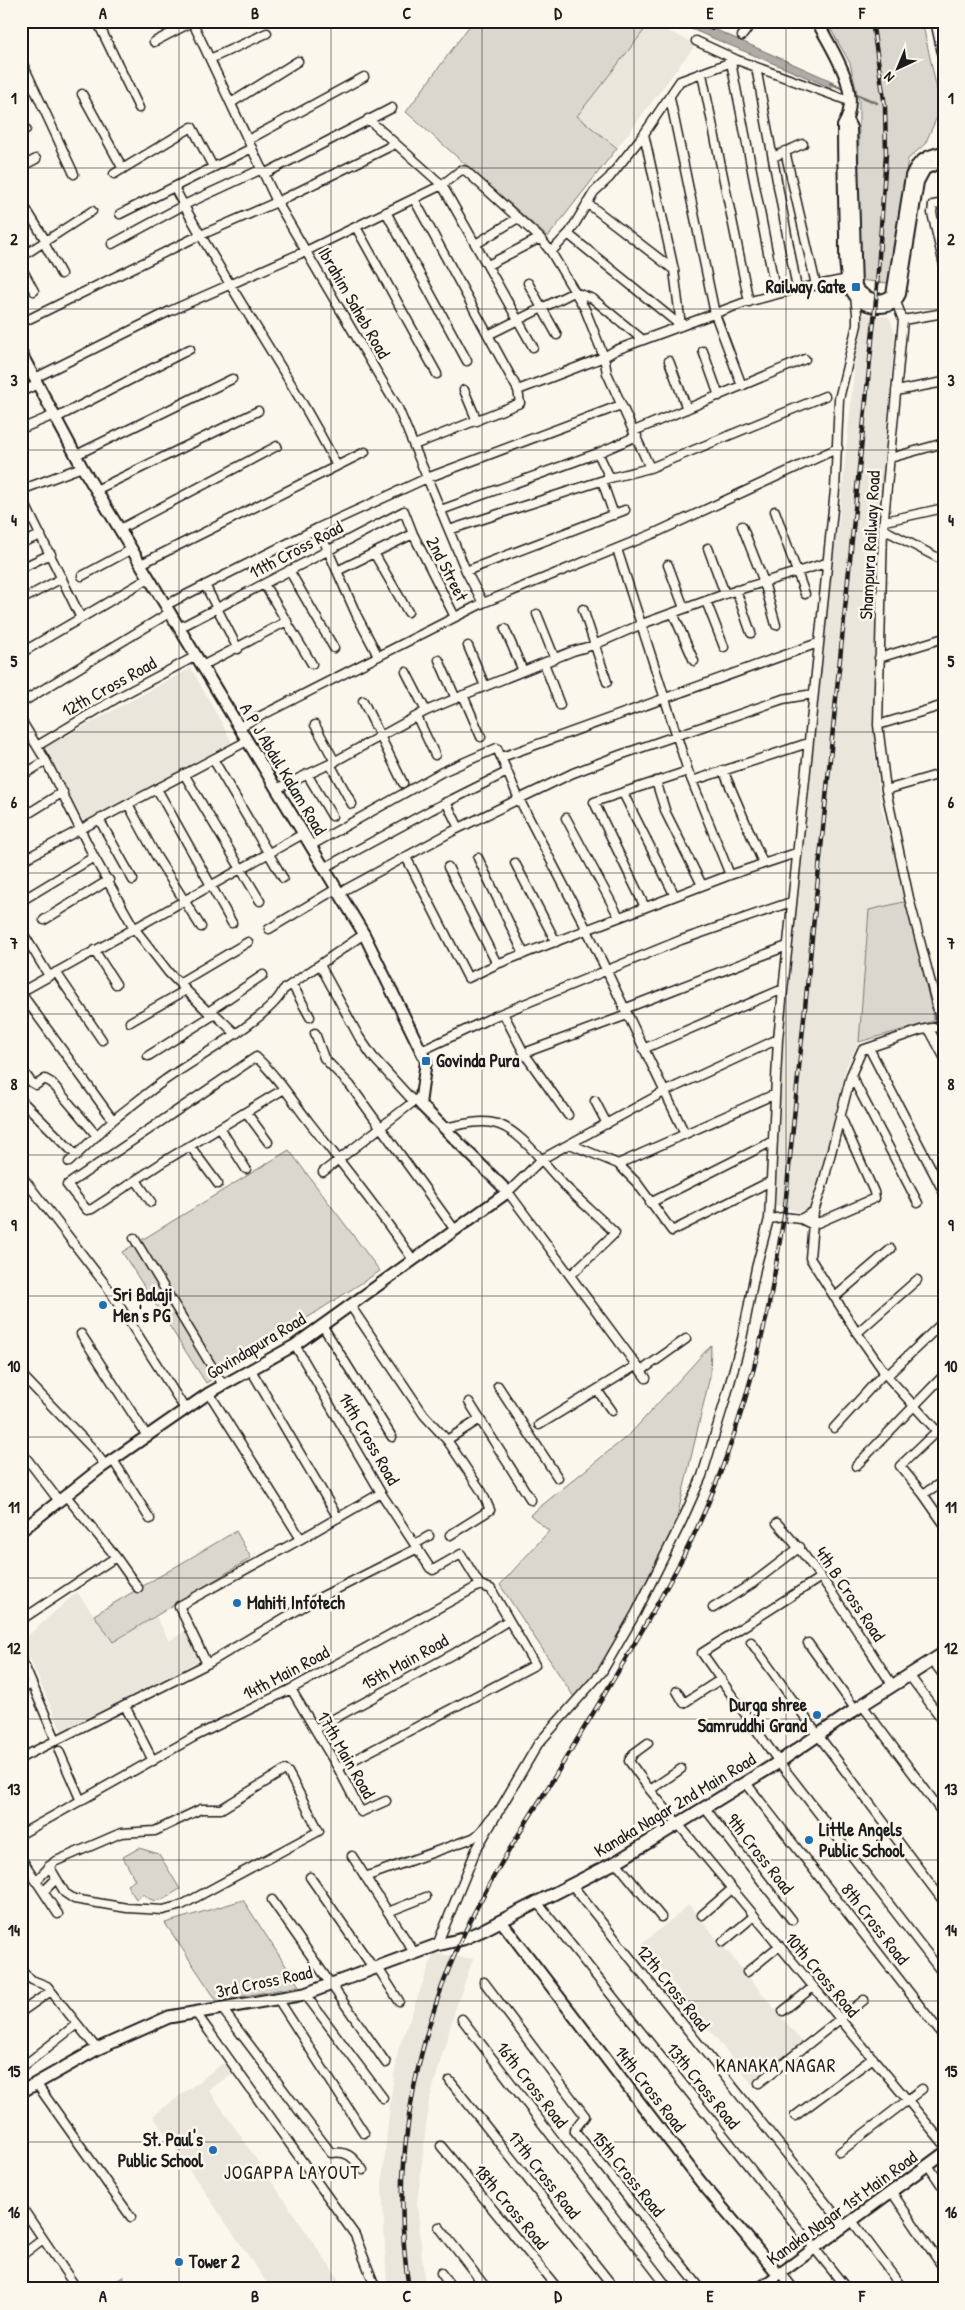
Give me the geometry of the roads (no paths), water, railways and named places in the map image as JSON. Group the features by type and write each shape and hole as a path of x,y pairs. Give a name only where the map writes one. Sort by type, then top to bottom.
{"main road":[{"name":"Kanaka Nagar 2nd Main Road","path":"437,1945 463,1939 616,1862 704,1807 746,1784 859,1707 944,1653"},
{"name":"3rd Cross Road","path":"21,2092 97,2049 169,2017 223,2010 305,1994 331,1986 437,1945"}],"street":[{"path":"97,21 138,108"},
{"path":"742,36 753,21"},
{"path":"437,1945 476,1850 538,1744 583,1697 602,1672 641,1604 682,1521 702,1476 725,1401 744,1331 756,1268 769,1219 778,1039 835,490 839,399 857,325 858,313 849,286 846,253 843,126 847,120 848,83 817,21"},
{"path":"154,42 193,22"},
{"name":"Ibrahim Saheb Road","path":"193,22 277,202 398,408 466,571 483,603"},
{"path":"939,26 944,60"},
{"path":"210,59 267,33"},
{"path":"696,41 734,61 849,99"},
{"path":"21,60 74,174"},
{"path":"231,103 298,61"},
{"path":"551,252 568,234 594,192 609,178 644,134 680,81 734,61"},
{"path":"734,61 776,294"},
{"path":"756,67 797,289"},
{"path":"702,74 749,302"},
{"path":"120,214 213,167 364,77"},
{"path":"82,94 123,169"},
{"path":"670,98 715,314 742,386"},
{"path":"112,244 184,205 263,172 392,108"},
{"path":"368,119 442,186 533,347"},
{"path":"847,120 851,128 856,287 862,294 876,300 887,299 892,295 911,176 915,166 928,155 944,152"},
{"path":"114,174 192,127 213,167"},
{"path":"644,134 674,270 682,326"},
{"path":"21,323 395,144"},
{"path":"773,157 803,144"},
{"path":"786,152 816,285"},
{"path":"21,167 36,159"},
{"path":"854,297 864,304 876,307 888,307 896,302 904,277 918,182 925,169 944,161"},
{"path":"21,392 36,381 170,311 306,251 442,186 463,169 540,238 551,252 584,310 604,357 608,373 621,405 650,468"},
{"path":"174,187 200,236 316,424 338,466"},
{"path":"414,199 518,390 520,403 414,445"},
{"path":"21,201 62,274"},
{"path":"587,203 674,270"},
{"path":"944,203 933,206 932,212 942,246 944,265"},
{"path":"21,257 92,211"},
{"path":"386,212 466,361"},
{"path":"476,244 518,218"},
{"path":"356,227 437,374"},
{"path":"568,234 682,326"},
{"path":"488,265 540,238"},
{"path":"21,267 34,291"},
{"path":"518,390 644,340 749,302 797,289 848,279"},
{"path":"528,284 557,335"},
{"path":"488,335 574,292 593,299 644,340"},
{"name":"Shampura Railway Road","path":"896,302 902,320 883,529 878,725 886,790 909,898 943,1026"},
{"path":"902,320 944,313"},
{"path":"21,429 55,417 190,349"},
{"path":"703,351 719,396"},
{"name":"A P J Abdul Kalam Road","path":"21,353 82,467 364,934 426,1061 417,1099"},
{"path":"441,510 598,454 687,408 805,359"},
{"path":"669,361 687,408"},
{"path":"76,455 232,379"},
{"path":"896,391 944,382"},
{"path":"464,390 477,421"},
{"path":"449,530 610,478 650,468 825,396"},
{"path":"21,703 205,586 318,528 427,478 621,405"},
{"path":"96,490 258,411"},
{"path":"890,458 944,443"},
{"path":"120,529 277,446"},
{"path":"239,727 483,603 616,549 838,448"},
{"path":"141,564 365,452"},
{"path":"598,454 610,478"},
{"path":"21,490 82,467"},
{"path":"602,481 614,515"},
{"path":"21,496 81,618"},
{"path":"885,521 944,508"},
{"path":"466,571 625,510"},
{"name":"11th Cross Road","path":"179,628 404,511 413,534"},
{"path":"776,511 805,594"},
{"path":"742,526 764,582 776,625"},
{"path":"318,528 357,616 378,656"},
{"path":"883,529 944,561"},
{"path":"337,571 413,534"},
{"name":"2nd Street","path":"413,534 455,617"},
{"path":"21,543 41,535"},
{"path":"708,548 725,594"},
{"path":"82,576 132,549"},
{"path":"616,549 642,624 676,737 730,875"},
{"path":"374,553 408,612"},
{"path":"21,568 51,554"},
{"path":"276,789 332,763 426,712 485,686 706,600 826,563"},
{"path":"668,565 684,608"},
{"path":"289,570 334,648"},
{"path":"23,598 62,578"},
{"path":"21,653 149,578"},
{"path":"264,584 312,664"},
{"path":"205,586 238,649"},
{"path":"736,590 751,633"},
{"path":"706,600 724,647"},
{"path":"583,609 606,682"},
{"path":"672,613 694,661"},
{"path":"537,614 555,659"},
{"path":"202,666 287,622"},
{"path":"505,629 523,671"},
{"path":"879,658 944,638"},
{"path":"502,757 818,643"},
{"path":"468,646 485,686"},
{"name":"12th Cross Road","path":"37,746 117,698 196,656"},
{"path":"439,660 481,736"},
{"path":"544,663 560,705"},
{"path":"406,672 426,712"},
{"path":"269,929 459,828 573,773 783,698 813,694"},
{"path":"363,701 403,784"},
{"path":"878,725 944,705"},
{"path":"417,717 435,755"},
{"path":"21,720 63,792 94,857 134,928 179,983 236,1034"},
{"path":"315,725 352,804"},
{"path":"21,861 247,741"},
{"path":"692,782 808,743"},
{"path":"310,846 442,772 497,748 519,799 587,930 685,1134"},
{"path":"213,759 283,878"},
{"path":"21,776 46,761"},
{"path":"723,770 763,863"},
{"path":"645,907 594,802 688,771"},
{"path":"324,868 446,802 507,772"},
{"path":"886,790 944,773"},
{"path":"184,774 260,901"},
{"path":"306,774 332,816"},
{"path":"656,781 666,813 702,886"},
{"path":"157,789 232,923"},
{"path":"21,818 63,792"},
{"path":"623,793 675,896"},
{"path":"446,802 459,828"},
{"path":"128,804 152,849 202,927"},
{"path":"566,818 619,917"},
{"path":"99,819 134,880"},
{"path":"113,1120 21,992 304,834"},
{"path":"406,857 468,978 497,964 645,907 763,863 796,853"},
{"path":"21,901 94,857"},
{"path":"478,858 524,954"},
{"path":"515,863 556,942"},
{"path":"448,867 497,964"},
{"path":"44,920 108,880"},
{"path":"421,1051 503,1013 681,940 792,902"},
{"path":"23,932 102,1040"},
{"path":"69,1162 113,1120 165,1080 236,1034 279,999 282,990 364,934"},
{"path":"179,983 248,942"},
{"path":"524,1053 787,946"},
{"path":"94,950 116,984"},
{"path":"320,965 359,1037 373,1057 508,1192 641,1371"},
{"path":"148,1056 264,975"},
{"path":"292,984 310,1017"},
{"path":"130,1022 186,990"},
{"path":"643,1049 783,990"},
{"path":"503,1013 524,1053 568,1115"},
{"path":"943,1026 862,1050 851,1075 823,1184 814,1211 810,1258 857,1334 886,1374 914,1406 940,1429 900,1466 944,1524"},
{"path":"929,1029 944,1057"},
{"path":"315,1033 324,1058 350,1085 380,1129 455,1230"},
{"path":"508,1192 542,1159 664,1092 778,1039"},
{"path":"870,1048 944,1193"},
{"path":"284,1089 87,1210 67,1185 256,1057 272,1071 383,1216 413,1260"},
{"path":"21,1068 33,1084 36,1085 45,1079 52,1082 96,1136"},
{"path":"851,1075 918,1204"},
{"path":"618,1164 775,1094"},
{"path":"324,1172 417,1099"},
{"path":"22,1101 77,1156"},
{"path":"595,1101 607,1124"},
{"path":"246,1112 268,1142"},
{"path":"813,1225 875,1198 840,1115"},
{"path":"444,1128 474,1122 495,1123 516,1135 542,1159 565,1186 615,1233 571,1275"},
{"path":"220,1128 246,1168"},
{"path":"650,1203 773,1141"},
{"path":"570,1144 618,1164 637,1183 672,1231 771,1181"},
{"path":"190,1146 218,1184"},
{"path":"21,1175 108,1288 185,1410"},
{"path":"136,1180 151,1202"},
{"name":"Govindapura Road","path":"21,1531 109,1462 209,1394 295,1345 508,1192"},
{"path":"801,1219 814,1211"},
{"path":"769,1219 784,1217 801,1219 813,1225"},
{"path":"134,1238 223,1386"},
{"path":"835,1297 891,1249"},
{"path":"857,1334 917,1280"},
{"path":"350,1305 424,1416 447,1440 482,1492 490,1510 450,1535"},
{"path":"834,1428 886,1374 941,1324"},
{"path":"322,1325 392,1437"},
{"path":"81,1334 147,1436"},
{"path":"539,1425 597,1390 641,1371 686,1339"},
{"name":"14th Cross Road","path":"295,1345 381,1493 416,1546"},
{"path":"251,1370 338,1518"},
{"path":"21,1374 92,1448 109,1462 150,1519"},
{"path":"856,1466 944,1375"},
{"path":"498,1386 558,1478"},
{"path":"597,1390 612,1410"},
{"path":"209,1394 301,1539"},
{"path":"469,1402 531,1500"},
{"path":"447,1440 480,1419"},
{"path":"21,1451 116,1557 138,1588"},
{"path":"923,1494 944,1481"},
{"path":"207,1664 179,1606 381,1493"},
{"name":"4th B Cross Road","path":"777,1523 800,1547 892,1686"},
{"path":"21,1758 207,1664 311,1602 416,1546 429,1536"},
{"path":"338,1768 535,1665 491,1589 480,1585 460,1554 433,1570 416,1546"},
{"path":"713,1608 753,1583 800,1547"},
{"path":"21,1620 116,1557"},
{"path":"821,1577 702,1654 722,1679 779,1762 944,1974"},
{"name":"14th Main Road","path":"21,1834 153,1760 291,1689 480,1585"},
{"name":"15th Main Road","path":"315,1729 455,1653 509,1620"},
{"path":"751,1642 818,1735 944,1902"},
{"path":"808,1643 944,1816"},
{"path":"21,1658 56,1740"},
{"path":"932,1660 944,1676"},
{"path":"910,1675 944,1722"},
{"path":"677,1691 684,1703 722,1679"},
{"path":"21,1689 32,1684"},
{"name":"17th Main Road","path":"291,1689 338,1768 361,1812 386,1801"},
{"path":"125,1706 153,1760"},
{"name":"10th Cross Road","path":"648,1743 633,1754 629,1761 650,1790 677,1825 944,2144"},
{"path":"59,1751 82,1800"},
{"path":"650,1790 681,1768"},
{"path":"37,1880 49,1866 122,1833 155,1830 201,1809 221,1809 285,1770 288,1772 319,1831 182,1904 163,1910 127,1908 74,1899 65,1893 49,1866"},
{"name":"8th Cross Road","path":"746,1784 944,2037"},
{"name":"9th Cross Road","path":"704,1807 792,1920"},
{"path":"365,1877 473,1838 482,1831 491,1815 500,1810"},
{"path":"352,1856 415,1954"},
{"path":"21,1858 58,1914"},
{"path":"616,1862 661,1917"},
{"path":"310,1877 399,2001"},
{"path":"44,1891 56,1879"},
{"name":"12th Cross Road","path":"572,1885 903,2289"},
{"path":"702,1915 732,1889"},
{"path":"388,1912 426,1897"},
{"path":"272,1900 386,2064"},
{"name":"13th Cross Road","path":"536,1901 847,2289"},
{"path":"723,1942 754,1916"},
{"name":"14th Cross Road","path":"501,1921 700,2181 780,2273"},
{"path":"747,1972 778,1946"},
{"path":"21,1971 32,1980 47,1986 97,2049"},
{"name":"15th Cross Road","path":"484,1982 585,2116 574,2130 700,2289"},
{"path":"783,2011 813,1987"},
{"path":"21,2012 51,1991"},
{"path":"305,1994 383,2098"},
{"path":"278,1999 364,2134"},
{"path":"759,2084 864,2000"},
{"path":"223,2010 331,2153 341,2151 350,2154 363,2170"},
{"path":"196,2013 355,2235 376,2289"},
{"name":"16th Cross Road","path":"462,2019 669,2289"},
{"path":"21,2068 77,2024"},
{"path":"795,2116 873,2058"},
{"name":"17th Cross Road","path":"450,2081 615,2289"},
{"path":"36,2084 131,2217"},
{"path":"840,2152 922,2089"},
{"name":"18th Cross Road","path":"441,2146 558,2289"},
{"name":"Kanaka Nagar 1st Main Road","path":"759,2289 849,2225 891,2191 944,2153"},
{"path":"928,2165 944,2189"},
{"path":"891,2191 944,2269"},
{"path":"21,2206 77,2289"},
{"path":"439,2227 488,2289"},
{"path":"21,2256 44,2239"},
{"path":"441,2273 453,2289"},
{"path":"780,2273 794,2289"}],"waterway":[{"path":"830,83 846,90"},
{"path":"851,92 877,103"}],"railway":[{"path":"409,2289 404,2238 403,2188 406,2137 414,2086 441,1988 483,1896 635,1643 698,1527 722,1468 743,1406 760,1345 769,1302 784,1217 876,300 886,154 885,106 872,21"}],"place":[{"name":"Railway Gate","path":"856,287"},
{"name":"Govinda Pura","path":"426,1061"},
{"name":"Sri Balaji Men's PG","path":"103,1305"},
{"name":"Mahiti Infotech","path":"237,1603"},
{"name":"Durga shree Samruddhi Grand","path":"817,1715"},
{"name":"Little Angels Public School","path":"809,1840"},
{"name":"St. Paul's Public School","path":"213,2150"},
{"name":"Tower 2","path":"179,2262"}],"district":[{"name":"KANAKA NAGAR","path":"776,2065"},
{"name":"JOGAPPA LAYOUT","path":"292,2172"}]}
